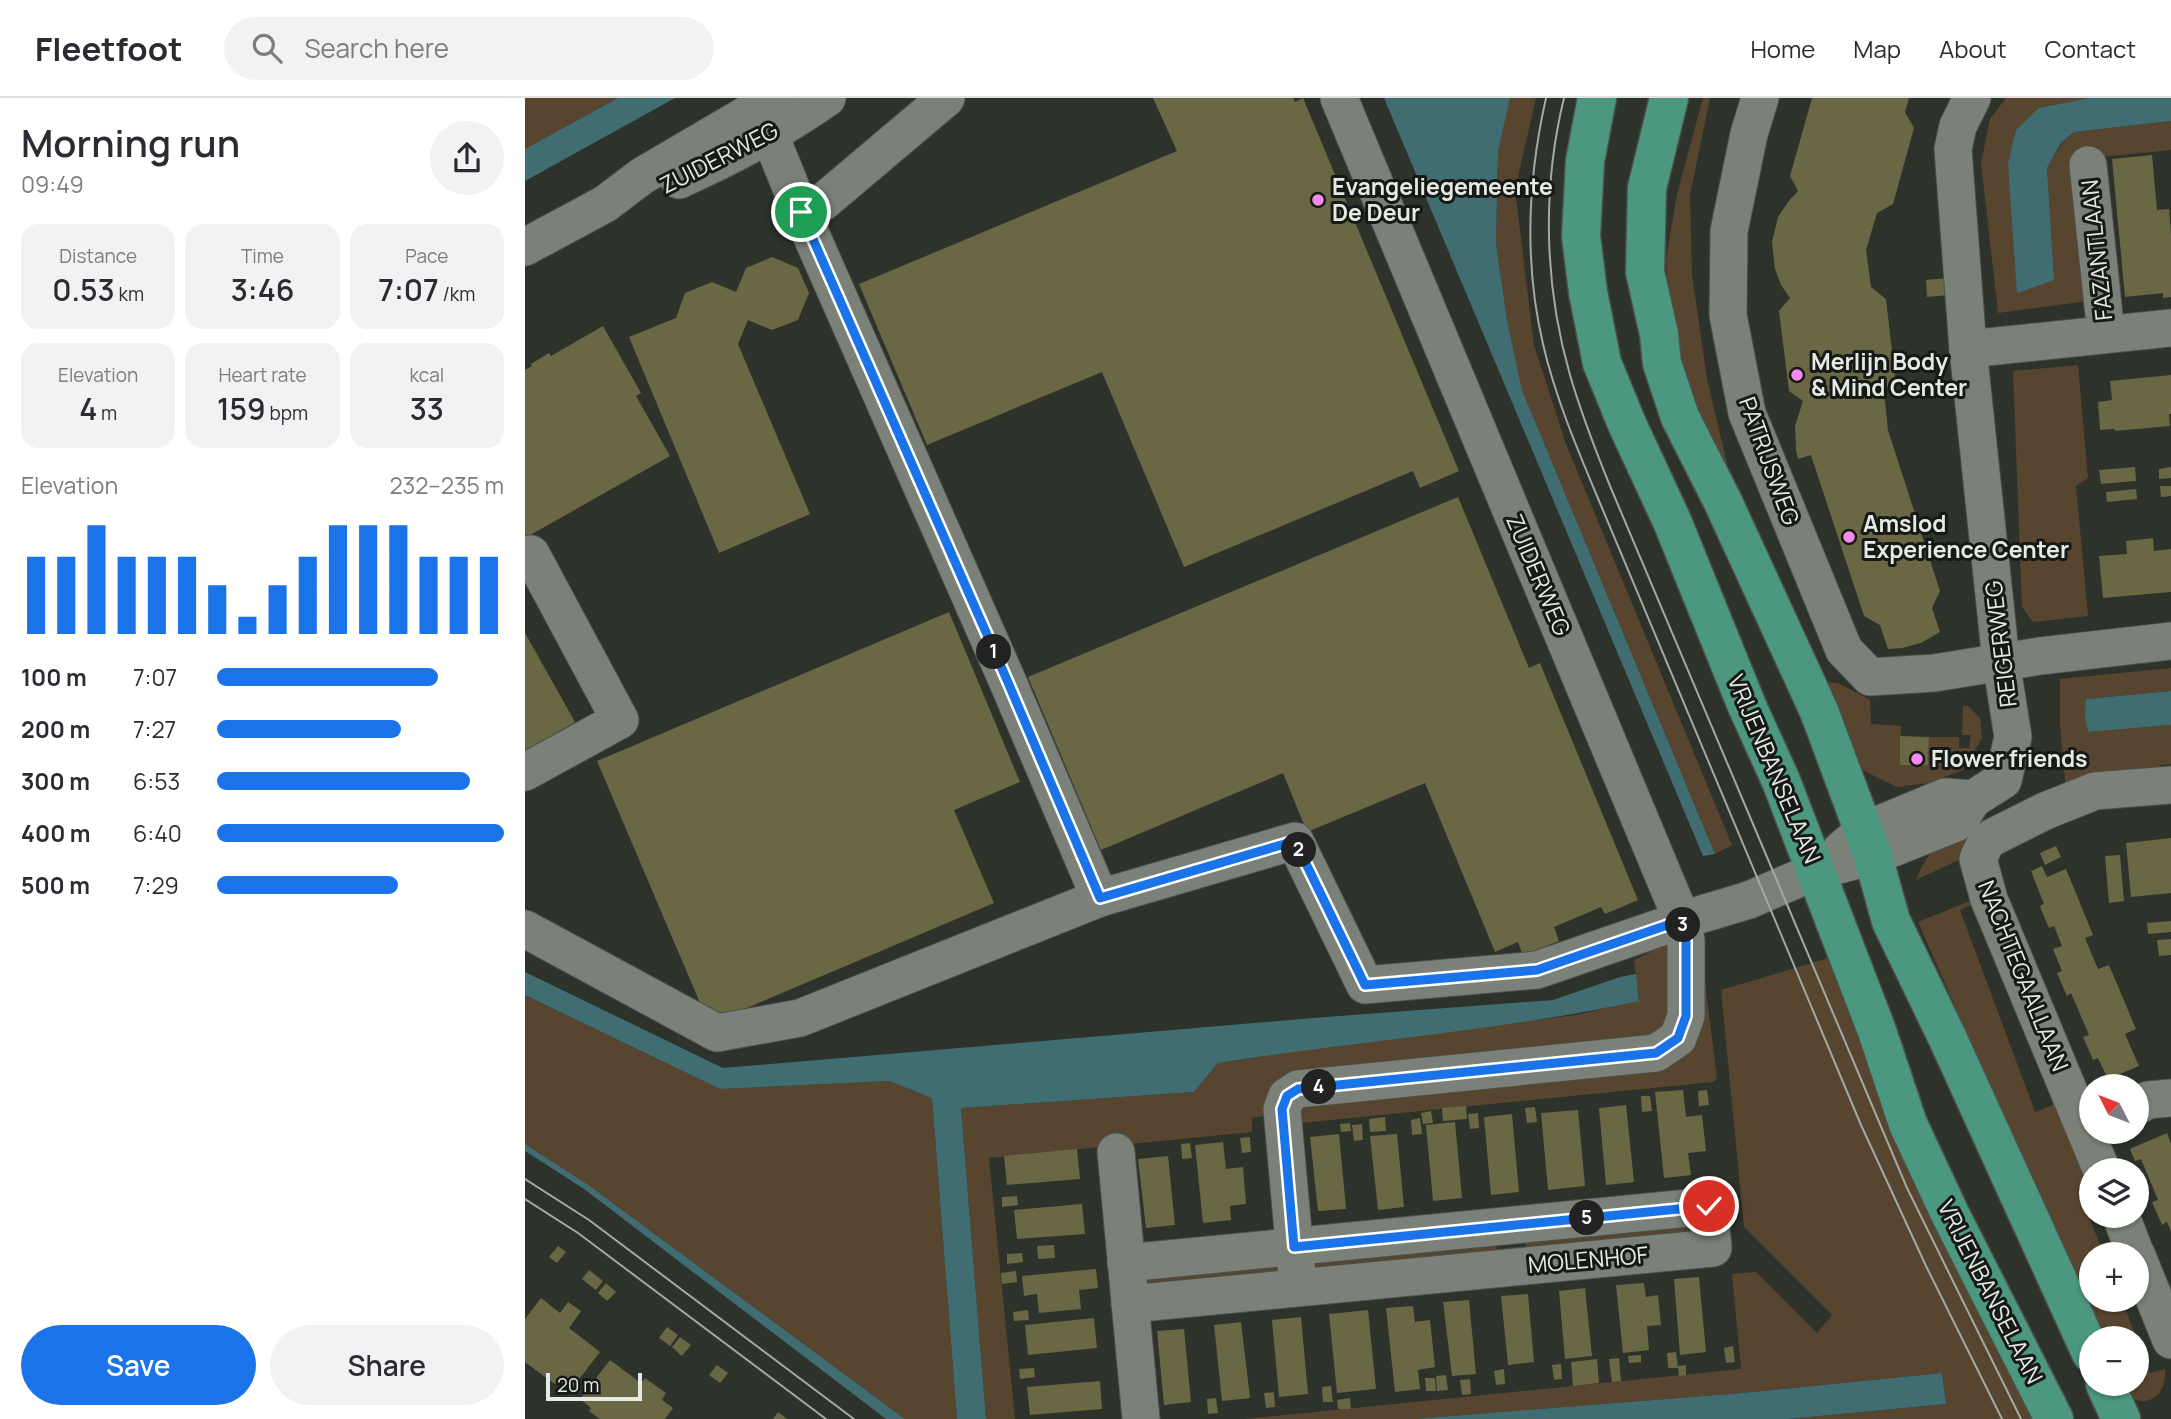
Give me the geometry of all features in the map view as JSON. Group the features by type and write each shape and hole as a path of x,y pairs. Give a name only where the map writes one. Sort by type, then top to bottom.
{"main road":[{"name":"VRIJENBANSELAAN","path":"1597,98 1585,161 1581,236 1588,292 1602,363 1672,521 1781,781 1877,1031 1908,1124 1950,1214 2054,1419"},
{"path":"1669,98 1647,188 1645,272 1659,334 1662,363 1680,417 1723,502 1819,711 1868,844 1897,933 2079,1327"},
{"path":"2110,1396 2121,1419"}],"street":[{"name":"ZUIDERWEG","path":"525,247 605,204 642,176 766,114 809,111 827,98"},
{"path":"801,212 823,202 946,98"},
{"name":"ZUIDERWEG","path":"1339,98 1682,920"},
{"name":"PATRIJSWEG","path":"1760,98 1749,134 1729,230 1728,315 1747,413 1844,650 1870,677 1934,673 2001,661"},
{"name":"REIGERWEG","path":"1817,871 1868,844 1958,822 1973,799 2003,780 2013,737 2001,661 1968,349 1952,149 1958,126 1972,98"},
{"path":"766,114 801,212 1100,898"},
{"name":"FAZANTLAAN","path":"2088,165 2106,334"},
{"name":"FAZANTLAAN","path":"1968,349 2171,328"},
{"path":"525,772 620,720 531,554"},
{"path":"2001,661 2171,642"},
{"name":"NACHTEGAALLAAN","path":"2079,1108 1989,899 1978,859 1987,841 2045,811 2095,791 2171,785"},
{"path":"525,929 717,1033 800,1018 1100,898 1295,841 1365,985 1537,970 1749,900 1817,871"},
{"path":"1298,1287 1282,1109 1287,1096 1298,1089 1656,1053 1678,1038 1686,1016 1686,940 1682,920"},
{"path":"2149,1100 2171,1098"},
{"path":"1116,1152 1141,1419"},
{"name":"MOLENHOF","path":"1126,1263 1709,1206 1713,1248 1130,1304"},
{"name":"MOLENHOF","path":"1506,1226 1510,1267"},
{"path":"2149,1287 2171,1340"}],"shaded area":[{"path":"525,98 618,98 525,149"},
{"path":"1510,98 1536,98 1515,190 1534,345 1566,444 1732,845 1715,854 1522,390 1507,320 1496,243 1498,152"},
{"path":"1703,98 1710,98 1690,195 1692,275 1707,379 1733,489 1676,356 1669,307 1666,260 1677,194"},
{"path":"2006,98 2089,98 2039,108 2054,280 2047,168 2062,143 2074,132 2171,121 2171,150 2080,159 2088,301 1998,313 1981,163 1990,119"},
{"path":"2078,365 2088,478 2076,486 2088,616 2033,622 2022,607 2013,371"},
{"path":"2171,668 2171,691 2086,699 2088,732 2171,725 2171,764 2160,765 2161,776 2066,789 2060,725 2060,679"},
{"path":"1825,682 1838,683 1870,700 1871,724 1901,726 1900,765 1928,765 1929,737 1959,737 1959,748 1969,748 1971,735 1962,735 1963,706 1968,706 1980,718 1982,738 1963,770 1929,783 1897,787 1858,768"},
{"path":"1968,829 1973,842 1965,857 1916,880 1925,861 1936,848"},
{"path":"1977,898 1978,902 1960,910 2035,1112 2061,1102 2079,1164 2079,1228 2093,1228 2099,1242 2079,1242 2079,1298 1998,1104 1918,922"},
{"path":"1669,943 1670,1022 1658,1035 1276,1083 1269,1092 1264,1116 1252,1118 1252,1132 989,1158 1015,1419 986,1419 961,1108 1194,1092 1218,1063 1576,1015 1639,1000 1634,960"},
{"path":"1835,956 2035,1419 1788,1419 1946,1404 1942,1373 1742,1393 1414,1419 1245,1419 1741,1369 1732,1274 1756,1272 1817,1333 1832,1315 1744,1227 1721,990"},
{"path":"1705,982 1717,1079 1713,1082 1301,1123 1302,1103 1663,1065 1701,985"},
{"path":"525,995 720,1089 889,1081 932,1098 957,1419 905,1419 587,1184 525,1144"},
{"path":"1689,1218 1698,1233 1526,1250 1526,1241"},
{"path":"1496,1244 1497,1253 1318,1278 1310,1259"},
{"path":"1279,1265 1279,1274 1145,1288 1146,1273"},
{"path":"2085,1312 2127,1312 2132,1326 2091,1326"},
{"path":"2165,1369 2165,1381 2156,1396 2149,1400 2133,1399 2129,1396 2149,1396 2149,1370 2150,1373"}],"water":[{"path":"618,98 675,98 525,181 525,149"},
{"path":"1384,98 1510,98 1498,152 1496,243 1507,320 1522,390 1715,854 1703,856"},
{"path":"2089,98 2171,98 2171,121 2074,132 2061,143 2047,168 2054,280 2017,293 2008,164 2016,130 2039,108"},
{"path":"2171,691 2171,725 2088,732 2086,699"},
{"path":"525,972 723,1068 1553,1000 1636,974 1639,1001 1482,1028 1218,1063 1194,1092 961,1108 986,1419 957,1419 932,1098 889,1081 720,1089 525,995"},
{"path":"525,1144 587,1184 905,1419 886,1419 584,1189 525,1151"},
{"path":"1942,1373 1946,1404 1788,1419 1414,1419 1742,1393"}],"building":[{"path":"1153,98 1293,98 1295,102 1303,98 1459,471 1420,488 1413,471 1184,567 1102,372 927,445 859,284 1177,151"},
{"path":"1812,98 1909,98 1905,112 1914,128 1893,204 1877,213 1866,250 1871,287 1886,299 1895,377 1884,392 1888,430 1940,591 1932,608 1940,632 1921,643 1902,648 1888,649 1880,625 1864,616 1811,455 1798,459 1796,450 1795,426 1803,401 1789,391 1779,311 1790,298 1775,269 1772,242 1778,217 1798,191 1790,176"},
{"path":"2152,155 2157,210 2169,209 2171,297 2163,298 2163,293 2125,297 2112,159"},
{"path":"772,257 798,268 809,293 798,320 772,330 748,320 738,344 810,514 719,553 629,337 676,318 685,293 712,282 736,292 746,268"},
{"path":"1947,278 1949,295 1927,297 1926,280"},
{"path":"603,326 641,393 636,396 670,456 525,538 525,370 549,353 551,356"},
{"path":"2171,375 2170,426 2100,430 2098,402 2112,400 2110,381"},
{"path":"2135,467 2136,481 2101,484 2099,470"},
{"path":"2171,467 2171,478 2159,479 2159,469"},
{"path":"2160,486 2171,486 2171,496 2161,497"},
{"path":"2136,489 2137,499 2107,502 2106,492"},
{"path":"1458,497 1529,668 1540,663 1638,900 1605,914 1601,907 1554,927 1559,941 1523,956 1518,942 1495,952 1425,783 1307,832 1283,773 1101,850 1028,677"},
{"path":"2153,538 2154,551 2171,549 2171,592 2103,598 2099,556 2127,554 2126,541"},
{"path":"949,612 1020,782 954,810 994,903 709,1024 597,761"},
{"path":"525,633 575,722 525,751"},
{"path":"1900,736 1929,737 1928,765 1900,765"},
{"path":"2171,838 2171,893 2131,897 2126,843"},
{"path":"2056,846 2061,857 2045,865 2040,853"},
{"path":"2120,855 2124,901 2109,903 2105,856"},
{"path":"2042,866 2047,877 2066,869 2093,935 2085,938 2098,969 2109,965 2136,1029 2125,1034 2139,1066 2120,1074 2106,1074 2098,1058 2093,1060 2083,1037 2089,1035 2071,993 2067,996 2057,973 2062,971 2053,949 2062,946 2054,926 2049,928 2044,917 2040,906 2044,904 2031,871"},
{"path":"2171,921 2171,932 2148,934 2147,923"},
{"path":"2171,939 2171,955 2159,956 2157,940"},
{"path":"1683,1090 1686,1117 1702,1115 1706,1151 1688,1153 1691,1175 1664,1178 1655,1092"},
{"path":"1707,1090 1709,1105 1699,1106 1698,1091"},
{"path":"1641,1096 1650,1096 1652,1111 1642,1112"},
{"path":"1626,1105 1634,1182 1606,1185 1599,1108"},
{"path":"1466,1106 1467,1119 1443,1121 1442,1108"},
{"path":"1535,1107 1537,1122 1527,1123 1525,1108"},
{"path":"1578,1110 1585,1186 1548,1190 1541,1113"},
{"path":"1431,1111 1433,1123 1423,1124 1421,1113"},
{"path":"1478,1113 1479,1128 1470,1129 1468,1114"},
{"path":"1512,1114 1519,1192 1491,1195 1484,1117"},
{"path":"1385,1117 1386,1131 1370,1132 1369,1119"},
{"path":"1420,1118 1422,1134 1412,1135 1411,1120"},
{"path":"1455,1122 1462,1198 1433,1201 1426,1125"},
{"path":"1350,1123 1351,1131 1341,1132 1340,1124"},
{"path":"1362,1124 1363,1140 1354,1141 1352,1125"},
{"path":"2167,1133 2171,1144 2171,1231 2167,1222 2162,1225 2152,1202 2158,1200 2149,1178 2149,1158 2134,1158 2130,1149 2149,1144 2149,1141"},
{"path":"1339,1134 1346,1209 1318,1211 1310,1137"},
{"path":"1397,1134 1404,1207 1378,1210 1370,1136"},
{"path":"1250,1137 1251,1152 1242,1153 1240,1138"},
{"path":"1223,1142 1226,1169 1243,1167 1246,1204 1230,1206 1231,1220 1203,1223 1195,1145"},
{"path":"1190,1143 1192,1158 1182,1159 1181,1144"},
{"path":"1077,1149 1080,1179 1007,1185 1004,1156"},
{"path":"1168,1156 1175,1225 1146,1228 1138,1159"},
{"path":"1017,1196 1018,1205 1002,1207 1002,1197"},
{"path":"1082,1204 1085,1234 1017,1239 1014,1210"},
{"path":"1054,1245 1055,1258 1038,1259 1037,1246"},
{"path":"558,1246 566,1252 557,1263 549,1257"},
{"path":"1022,1253 1023,1262 1007,1264 1007,1254"},
{"path":"1096,1269 1098,1288 1079,1290 1081,1309 1039,1313 1037,1294 1024,1296 1022,1276"},
{"path":"589,1270 603,1281 596,1290 582,1279"},
{"path":"1016,1271 1017,1282 1002,1284 1001,1273"},
{"path":"1699,1277 1706,1352 1680,1355 1674,1279"},
{"path":"606,1283 616,1292 607,1301 598,1293"},
{"path":"1644,1283 1646,1297 1658,1295 1661,1325 1647,1326 1649,1350 1623,1353 1616,1285"},
{"path":"1585,1288 1592,1356 1565,1359 1559,1291"},
{"path":"1528,1294 1534,1362 1508,1365 1501,1296"},
{"path":"541,1298 560,1313 568,1302 581,1311 569,1328 600,1352 570,1391 559,1383 556,1385 525,1362 525,1319"},
{"path":"1469,1300 1476,1374 1452,1376 1443,1302"},
{"path":"1413,1306 1415,1322 1430,1320 1435,1367 1418,1370 1420,1389 1395,1392 1386,1308"},
{"path":"1028,1310 1029,1320 1014,1321 1013,1312"},
{"path":"1368,1310 1376,1389 1337,1393 1329,1314"},
{"path":"1301,1317 1308,1394 1279,1397 1272,1320"},
{"path":"1094,1318 1097,1348 1028,1355 1025,1325"},
{"path":"1241,1322 1250,1398 1222,1401 1214,1325"},
{"path":"667,1327 678,1335 670,1346 659,1338"},
{"path":"1184,1329 1191,1402 1164,1405 1157,1331"},
{"path":"680,1337 691,1345 682,1356 672,1347"},
{"path":"1733,1346 1735,1362 1726,1363 1724,1348"},
{"path":"1676,1352 1678,1368 1668,1368 1667,1353"},
{"path":"1641,1355 1641,1362 1629,1363 1628,1356"},
{"path":"1619,1358 1621,1381 1612,1382 1609,1359"},
{"path":"1597,1359 1599,1383 1573,1386 1571,1362"},
{"path":"610,1360 641,1383 645,1378 666,1393 662,1400 673,1408 665,1419 600,1419 589,1411 591,1408 580,1399"},
{"path":"1561,1364 1562,1379 1554,1380 1552,1365"},
{"path":"717,1365 728,1373 720,1383 709,1375"},
{"path":"1686,1365 1686,1375 1679,1376 1678,1366"},
{"path":"1034,1368 1035,1377 1020,1379 1019,1369"},
{"path":"1504,1369 1505,1384 1496,1385 1494,1371"},
{"path":"1446,1375 1448,1390 1437,1391 1436,1376"},
{"path":"1425,1378 1435,1378 1436,1391 1426,1391"},
{"path":"1470,1379 1471,1394 1462,1395 1460,1380"},
{"path":"1100,1381 1102,1409 1030,1415 1027,1387"},
{"path":"1331,1386 1333,1402 1323,1402 1322,1387"},
{"path":"1274,1392 1275,1407 1266,1408 1264,1393"},
{"path":"1216,1398 1218,1413 1208,1414 1207,1399"},
{"path":"1350,1398 1351,1409 1338,1409 1337,1400"},
{"path":"778,1412 787,1419 773,1419"}],"tram line":[{"path":"1546,98 1535,159 1531,252 1537,313 1560,402 1861,1125 1926,1266 2002,1419"},
{"path":"1564,98 1549,201 1551,272 1561,341 1584,417 1610,486 1907,1188 2021,1419"},
{"path":"525,1179 589,1220 854,1419"},
{"path":"525,1199 578,1233 826,1419"}],"place":[{"name":"Evangeliegemeente De Deur","path":"1318,200"},
{"name":"Merlijn Body & Mind Center","path":"1797,375"},
{"name":"Amslod Experience Center","path":"1849,537"},
{"name":"Flower friends","path":"1917,759"}],"route":[{"path":"801,212 1100,898 1295,841 1365,985 1537,970 1682,920 1686,940 1686,1016 1678,1038 1656,1053 1298,1089 1287,1096 1282,1109 1294,1247 1709,1206"}]}
